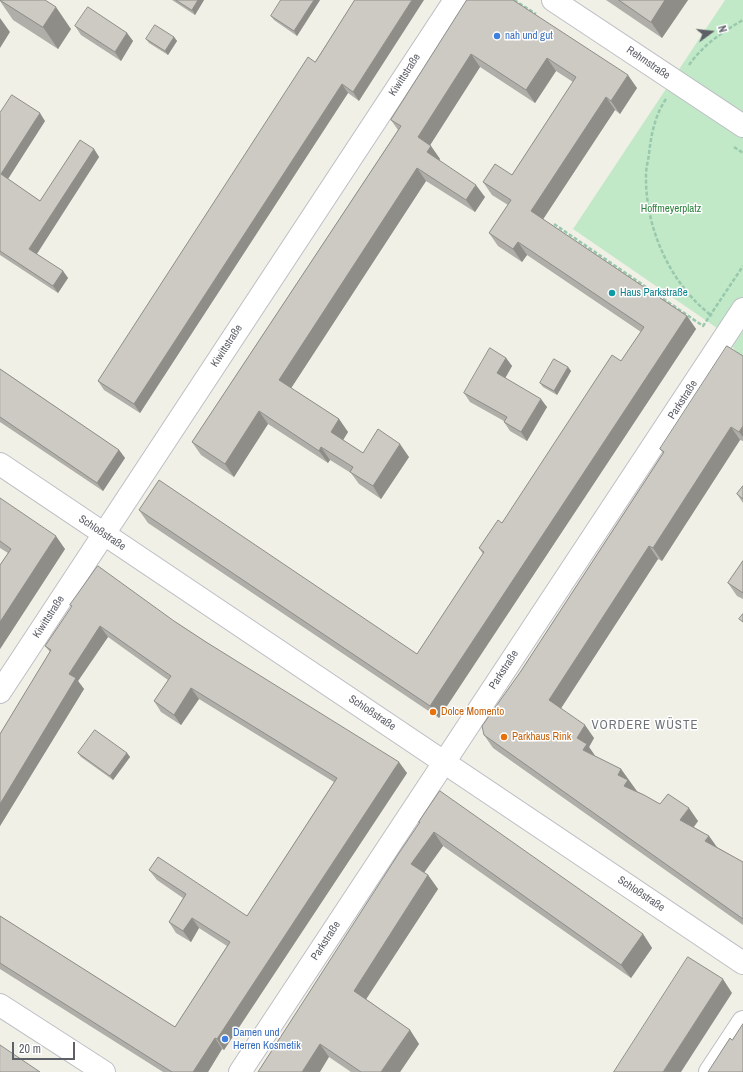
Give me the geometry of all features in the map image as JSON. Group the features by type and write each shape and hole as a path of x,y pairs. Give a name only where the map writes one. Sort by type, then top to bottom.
{"street":[{"name":"Kiwittstraße","path":"0,692 455,0"},
{"name":"Rehmstraße","path":"553,0 743,126"},
{"name":"Parkstraße","path":"240,1072 743,309"},
{"name":"Schloßstraße","path":"0,464 743,963"},
{"path":"0,1005 104,1072"},
{"path":"710,1072 743,1022"}],"path":[{"path":"729,329 702,308 683,287 667,261 654,235 649,211 646,176 651,138 660,108 697,54 722,32 743,20"},
{"path":"554,224 703,326 743,266"}],"green space":[{"name":"Hoffmeyerplatz","path":"725,0 743,0 743,360 717,328 573,229"}],"building":[{"path":"0,0 45,0 56,7 43,27"},
{"path":"176,0 198,0 192,10"},
{"path":"281,0 314,0 294,31 271,16"},
{"path":"355,0 412,0 353,92 342,84 134,404 98,381 308,57 315,62"},
{"path":"467,0 513,0 628,75 611,101 606,97 531,211 687,316 430,706 139,510 159,480 417,654 484,552 479,548 498,520 502,523 612,355 621,361 644,327 518,242 513,249 489,233 511,200 483,182 495,164 512,175 576,77 547,58 526,90 471,54 418,137 431,146 427,152 476,185 466,200 417,168 279,380 339,419 331,432 363,453 378,429 400,444 373,486 350,472 353,467 321,447 319,451 259,411 225,464 192,442 401,126 391,120"},
{"path":"619,0 665,0 651,22"},
{"path":"88,7 127,33 115,52 75,26"},
{"path":"155,25 174,37 165,51 146,39"},
{"path":"12,95 40,113 1,174 40,201 80,140 94,149 29,249 63,271 53,286 0,251 0,113"},
{"path":"727,346 743,356 743,426 739,432 731,427 653,548 649,546 549,700 585,725 577,738 587,744 583,750 621,769 618,775 628,780 624,786 660,804 668,794 689,808 680,820 709,836 705,841 743,862 743,919 484,735 482,726 521,671 664,452 660,449"},
{"path":"490,348 506,358 497,373 541,399 521,432 504,422 507,417 464,393"},
{"path":"554,359 568,367 554,391 540,383"},
{"path":"0,369 119,450 97,483 0,417"},
{"path":"743,486 743,499 737,494"},
{"path":"0,498 56,536 0,622 0,565 11,549 0,541"},
{"path":"743,561 743,593 728,583"},
{"path":"98,566 174,621 206,642 399,762 217,1039 215,1038 193,1072 172,1072 0,963 0,916 175,1027 230,942 192,918 183,931 169,922 186,894 149,870 158,857 247,916 337,778 191,688 174,715 154,701 171,676 100,626 69,674 76,678 0,804 0,734 51,650 45,646 72,606 70,605"},
{"path":"743,614 743,622 739,619"},
{"path":"95,730 127,753 110,776 78,753"},
{"path":"440,791 643,934 621,965 434,832 411,864 428,875 354,991 410,1030 381,1072 361,1072 320,1044 302,1072 258,1072 419,822"},
{"path":"688,957 723,979 663,1072 614,1072"},
{"path":"743,1024 743,1072 708,1072 730,1038 732,1040"},
{"path":"0,1045 40,1072 0,1072"}],"place":[{"name":"nah und gut","path":"497,36"},
{"name":"Haus Parkstraße","path":"612,293"},
{"name":"Dolce Momento","path":"433,712"},
{"name":"Parkhaus Rink","path":"504,737"},
{"name":"Damen und Herren Kosmetik","path":"225,1039"}],"district":[{"name":"VORDERE WÜSTE","path":"645,726"}]}
